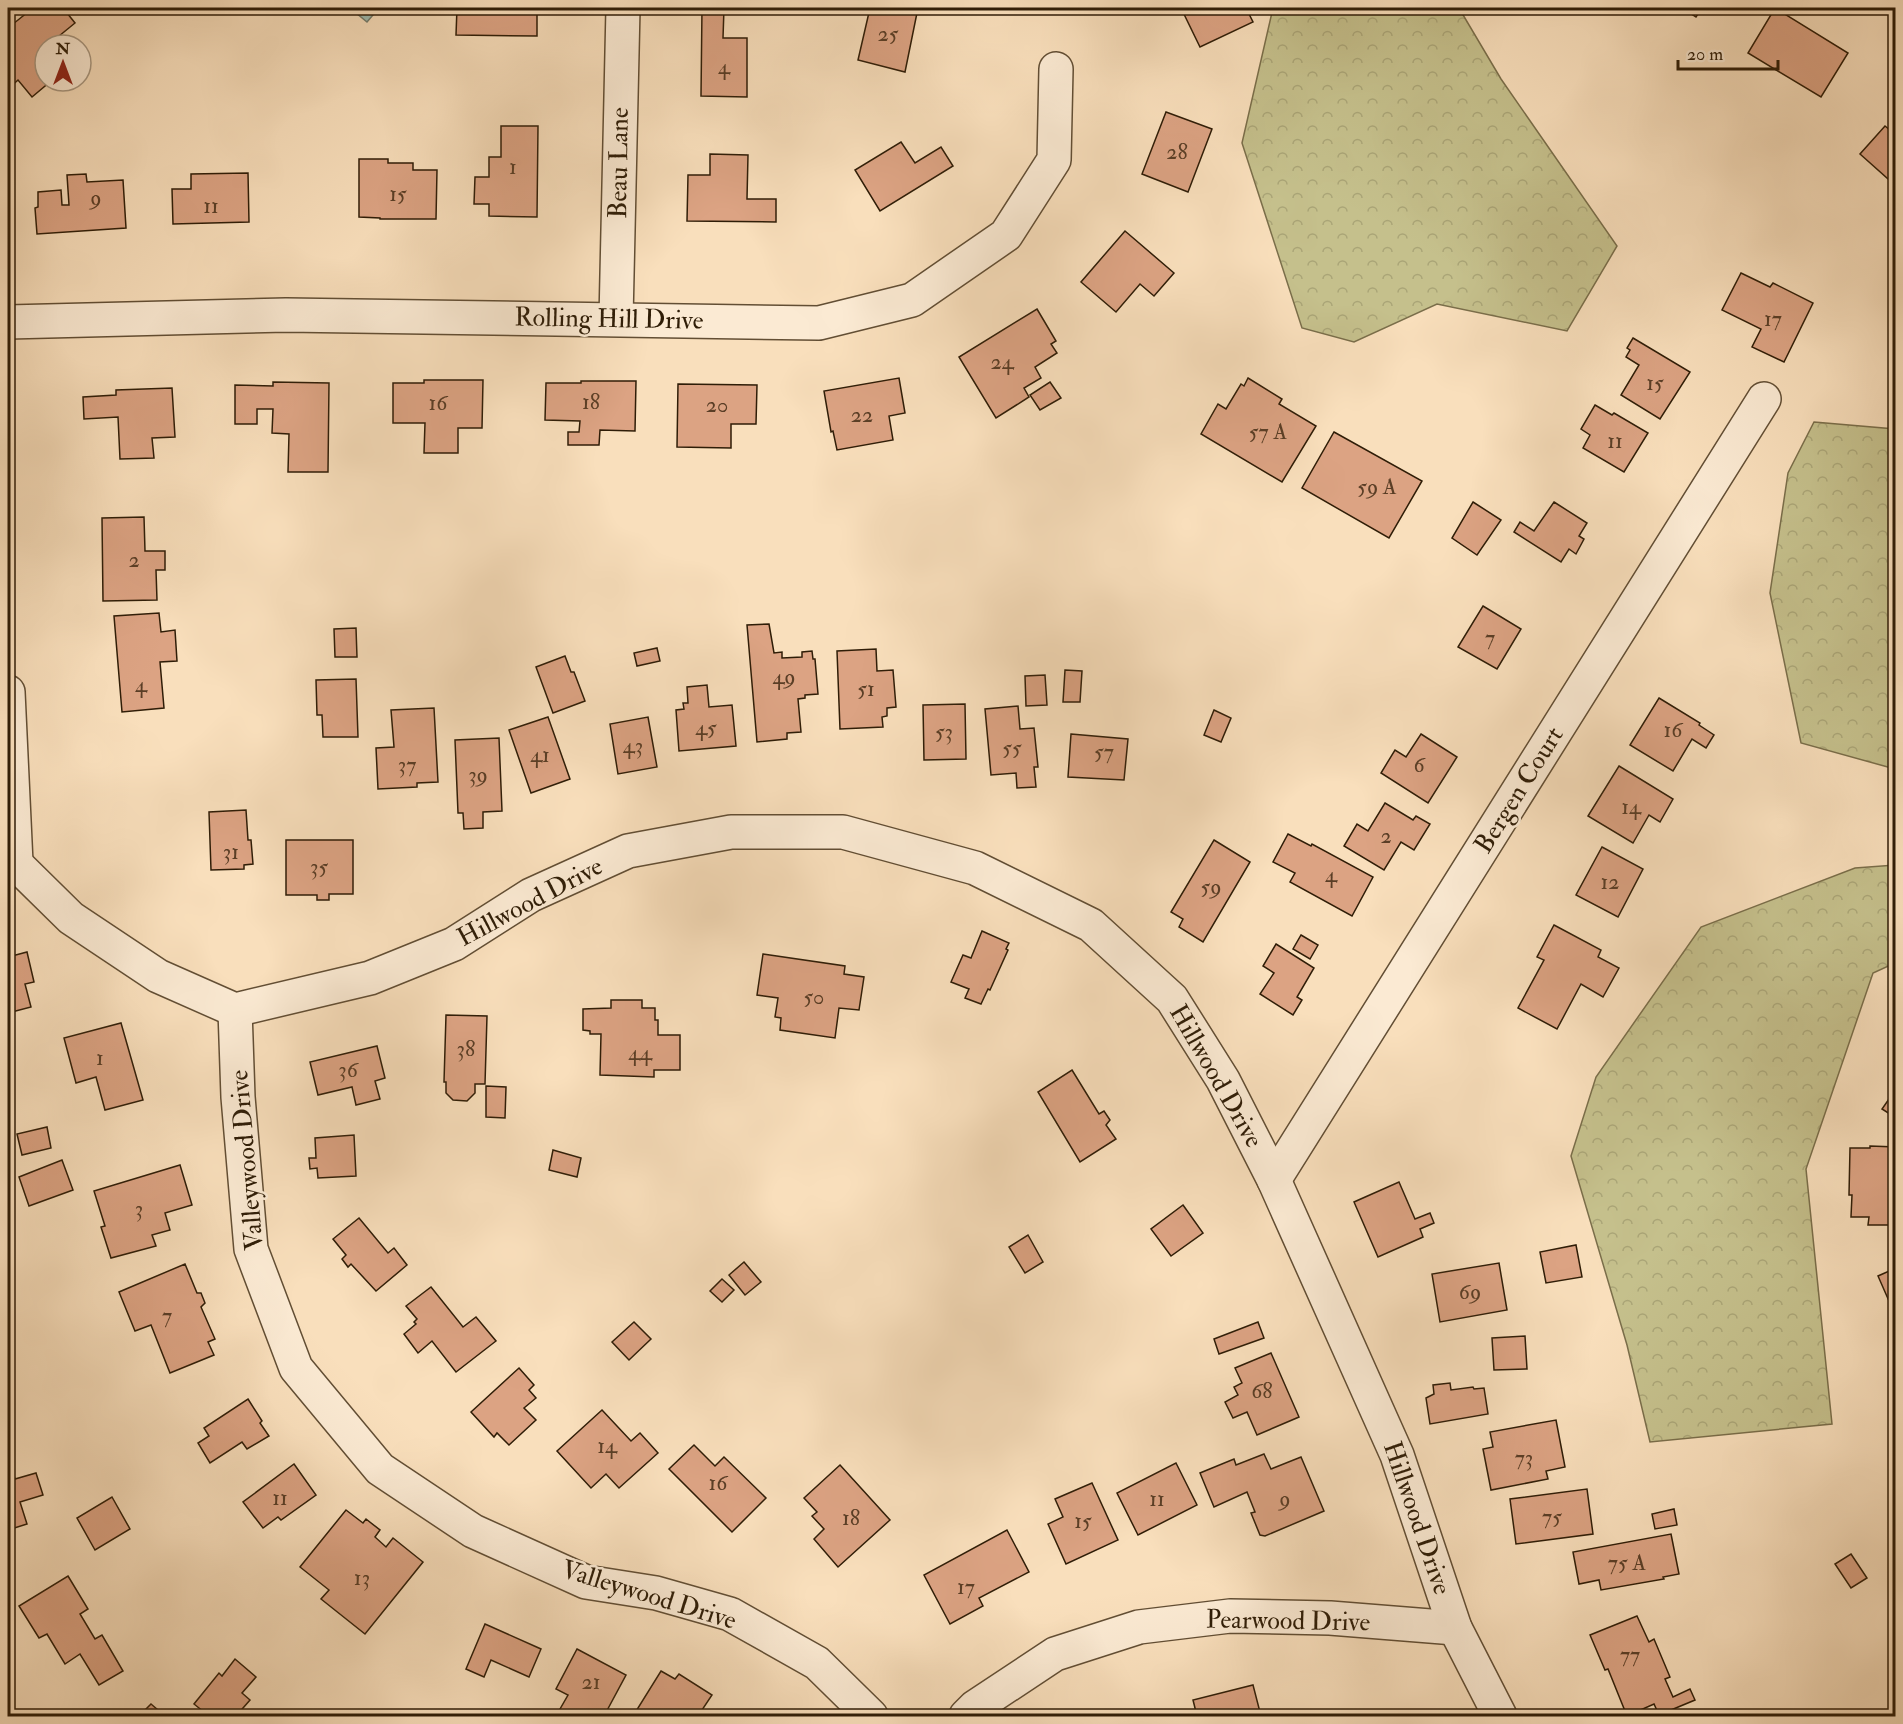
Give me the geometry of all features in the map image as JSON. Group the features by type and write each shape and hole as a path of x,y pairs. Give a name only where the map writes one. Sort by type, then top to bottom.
{"street":[{"name":"Beau Lane","path":"616,319 623,8"},
{"name":"Rolling Hill Drive","path":"8,322 286,315 819,323 912,300 1006,235 1054,160 1056,69"},
{"name":"Bergen Court","path":"1274,1180 1764,399"},
{"path":"8,692 12,860 71,918 158,976 235,1010"},
{"name":"Hillwood Drive","path":"235,1010 370,978 454,944 531,895 628,851 731,832 843,832 975,868 1091,925 1172,999 1223,1080 1274,1180 1397,1455 1455,1628 1500,1716"},
{"name":"Valleywood Drive","path":"235,1010 238,1097 251,1249 296,1368 380,1469 473,1531 586,1582 656,1593 730,1614 817,1663 871,1716"},
{"name":"Pearwood Drive","path":"966,1716 975,1707 1055,1654 1139,1627 1230,1616 1330,1618 1455,1628"}],"green space":[{"path":"1273,8 1459,8 1501,79 1617,246 1567,331 1437,304 1354,342 1302,328 1242,143"},
{"path":"1814,422 1895,429 1895,769 1801,743 1770,593 1788,473"},
{"path":"1895,865 1895,963 1873,973 1806,1169 1832,1424 1650,1442 1627,1345 1571,1156 1596,1077 1701,927 1855,868"}],"water":[{"path":"350,8 379,8 367,22"}],"building":[{"path":"33,8 63,8 75,23 63,33 33,33 33,93 37,93 32,97 18,80 8,89 8,28"},
{"path":"457,8 537,8 537,36 456,35"},
{"path":"702,8 724,8 723,38 747,38 747,97 701,96"},
{"path":"870,8 918,8 905,72 858,60"},
{"path":"1181,8 1246,8 1253,22 1200,47"},
{"path":"1682,8 1702,8 1696,17"},
{"path":"1775,8 1848,53 1821,97 1748,53"},
{"path":"1166,112 1212,129 1188,192 1142,174"},
{"path":"501,126 538,126 537,217 489,216 489,204 474,204 475,177 489,177 489,157 501,157"},
{"path":"1885,126 1896,135 1896,186 1860,154"},
{"path":"901,142 915,163 941,147 953,166 880,211 855,170"},
{"path":"710,154 748,155 747,199 776,199 776,222 687,221 688,175 710,175"},
{"path":"359,159 388,159 388,163 413,163 413,170 437,170 436,219 359,217"},
{"path":"248,173 249,222 173,224 172,189 191,189 191,174"},
{"path":"86,174 87,182 123,180 126,228 37,234 35,208 38,207 38,192 61,190 62,205 69,205 67,175"},
{"path":"1125,231 1174,273 1154,296 1140,284 1116,312 1081,282"},
{"path":"1741,273 1770,287 1773,283 1813,303 1784,362 1752,347 1761,329 1722,310"},
{"path":"1037,309 1056,341 1051,344 1057,353 1035,367 1041,378 1024,388 1029,397 996,418 959,357"},
{"path":"1633,338 1690,372 1660,419 1621,395 1639,365 1626,357 1630,350 1627,348"},
{"path":"899,378 905,413 889,416 893,440 837,450 833,431 831,432 824,391"},
{"path":"1248,378 1282,399 1279,404 1316,426 1282,482 1201,434 1218,404 1226,409 1241,384 1244,386"},
{"path":"424,380 483,380 482,428 458,428 458,453 424,453 425,423 393,423 393,383 424,383"},
{"path":"581,381 636,381 635,431 600,430 599,445 568,445 568,432 579,432 580,421 545,420 546,383 581,383"},
{"path":"273,382 329,383 328,472 288,472 289,434 272,433 273,409 257,409 257,424 235,424 235,385 273,386"},
{"path":"1050,382 1061,398 1040,410 1030,395"},
{"path":"678,384 757,385 756,424 731,424 731,448 677,447"},
{"path":"172,388 175,437 152,438 154,458 120,459 118,417 84,419 83,397 116,395 116,390"},
{"path":"1595,405 1612,415 1614,413 1648,433 1624,472 1583,448 1590,435 1581,429"},
{"path":"1334,432 1422,481 1389,538 1302,488"},
{"path":"1473,502 1501,520 1477,555 1452,538"},
{"path":"1554,502 1587,523 1579,536 1584,539 1576,554 1569,549 1561,562 1514,532 1520,522 1534,531"},
{"path":"144,517 145,551 165,551 165,570 156,570 157,600 103,601 102,518"},
{"path":"1483,606 1521,629 1497,669 1458,647"},
{"path":"159,613 161,632 175,630 177,661 160,662 164,708 122,712 114,616"},
{"path":"769,624 774,653 782,652 782,658 802,657 802,652 812,651 813,659 815,659 818,694 805,695 805,698 798,699 801,732 787,733 787,739 757,742 747,625"},
{"path":"356,628 357,657 335,657 334,629"},
{"path":"657,648 660,661 637,666 634,653"},
{"path":"876,649 877,671 893,670 896,707 887,708 887,716 882,717 883,727 840,729 837,651"},
{"path":"565,656 585,701 553,713 536,667"},
{"path":"1065,670 1082,671 1080,702 1063,702"},
{"path":"1045,675 1047,705 1026,706 1025,676"},
{"path":"356,679 358,737 323,737 322,715 317,715 316,680"},
{"path":"707,685 709,707 732,705 736,746 679,751 676,710 684,709 683,703 688,703 687,687"},
{"path":"1659,698 1700,723 1699,725 1714,735 1706,748 1692,739 1673,771 1630,745"},
{"path":"965,704 966,759 924,760 923,705"},
{"path":"1018,706 1020,729 1034,728 1038,767 1034,767 1036,787 1017,788 1016,773 991,775 985,709"},
{"path":"434,708 438,782 417,783 417,787 378,789 376,748 394,747 391,710"},
{"path":"1214,710 1231,718 1221,742 1204,735"},
{"path":"548,717 570,779 531,793 509,730"},
{"path":"648,717 657,767 618,774 610,724"},
{"path":"1071,734 1128,739 1124,780 1068,777"},
{"path":"1421,734 1457,757 1428,803 1381,773 1395,750 1406,757"},
{"path":"499,738 502,811 483,812 483,828 464,829 463,813 458,813 455,740"},
{"path":"1619,766 1673,799 1660,822 1649,815 1633,843 1588,816"},
{"path":"1385,803 1413,820 1416,816 1430,824 1414,850 1401,842 1384,870 1344,846 1357,824 1368,831"},
{"path":"246,810 248,840 251,840 253,864 244,865 244,869 211,870 209,812"},
{"path":"1288,834 1311,846 1312,844 1373,877 1352,916 1290,882 1295,873 1273,862"},
{"path":"286,840 353,840 353,894 329,894 329,900 317,900 317,895 286,895"},
{"path":"1214,840 1250,862 1203,942 1179,927 1183,919 1171,912"},
{"path":"1602,847 1643,869 1618,917 1576,895"},
{"path":"1554,925 1601,950 1598,957 1619,968 1603,997 1581,984 1557,1029 1518,1008 1544,960 1537,957"},
{"path":"982,931 1009,943 990,990 988,989 981,1004 965,998 969,989 951,982 963,955 971,958"},
{"path":"1301,935 1318,945 1310,959 1293,949"},
{"path":"1276,944 1314,968 1297,997 1302,1000 1293,1015 1260,994 1274,973 1263,966"},
{"path":"27,952 34,982 25,984 31,1007 8,1013 8,957"},
{"path":"763,954 845,966 844,974 864,977 859,1010 839,1008 835,1038 780,1030 781,1018 775,1017 778,998 757,995"},
{"path":"611,1000 642,1000 642,1008 655,1008 658,1035 680,1035 680,1070 654,1070 654,1077 600,1075 601,1034 590,1034 590,1031 583,1030 583,1009 611,1008"},
{"path":"446,1015 487,1016 485,1084 475,1084 475,1093 467,1101 453,1100 446,1093 446,1082 444,1082"},
{"path":"121,1023 143,1100 105,1110 96,1077 76,1083 64,1038"},
{"path":"377,1046 385,1078 375,1081 380,1099 356,1105 352,1087 318,1095 310,1062"},
{"path":"1072,1070 1099,1114 1104,1111 1110,1120 1106,1125 1116,1139 1080,1162 1038,1092"},
{"path":"486,1086 506,1087 505,1118 486,1117"},
{"path":"1896,1089 1896,1118 1882,1109"},
{"path":"47,1127 51,1148 22,1155 17,1134"},
{"path":"354,1135 356,1176 318,1178 317,1168 310,1169 309,1158 316,1158 315,1138"},
{"path":"1870,1146 1896,1147 1896,1225 1868,1225 1869,1217 1851,1217 1850,1148 1870,1148"},
{"path":"553,1150 581,1158 577,1177 549,1170"},
{"path":"62,1160 73,1190 29,1206 19,1177"},
{"path":"180,1165 192,1205 165,1213 170,1230 152,1235 156,1246 111,1258 101,1227 105,1226 94,1191"},
{"path":"1399,1182 1415,1219 1430,1213 1434,1223 1420,1229 1423,1237 1378,1257 1354,1202"},
{"path":"1183,1205 1203,1233 1171,1256 1151,1229"},
{"path":"359,1218 388,1253 394,1248 407,1265 376,1291 351,1264 348,1267 342,1259 346,1255 333,1239"},
{"path":"1028,1235 1043,1262 1025,1273 1009,1247"},
{"path":"1576,1245 1582,1277 1546,1283 1540,1252"},
{"path":"744,1262 761,1282 745,1295 729,1275"},
{"path":"1499,1263 1507,1310 1440,1322 1432,1274"},
{"path":"185,1264 197,1293 201,1293 205,1303 201,1307 215,1339 208,1342 214,1355 170,1373 151,1325 135,1331 119,1292"},
{"path":"1896,1268 1896,1317 1878,1276"},
{"path":"722,1279 734,1290 722,1302 710,1291"},
{"path":"431,1287 463,1327 476,1317 496,1341 456,1372 432,1341 418,1353 404,1334 416,1324 414,1322 417,1319 406,1306"},
{"path":"634,1322 651,1339 629,1360 612,1342"},
{"path":"1258,1322 1264,1338 1219,1354 1214,1339"},
{"path":"1525,1336 1527,1369 1494,1370 1492,1338"},
{"path":"1271,1353 1299,1417 1257,1435 1247,1412 1233,1418 1225,1402 1238,1395 1234,1387 1242,1383 1235,1368"},
{"path":"519,1368 534,1385 529,1390 536,1398 524,1408 536,1420 509,1445 497,1433 494,1437 471,1412"},
{"path":"8,1374 11,1395 8,1396"},
{"path":"1450,1383 1451,1390 1484,1388 1488,1414 1430,1424 1426,1398 1434,1394 1433,1385"},
{"path":"248,1399 269,1436 247,1449 242,1442 210,1463 198,1443 209,1436 204,1428"},
{"path":"602,1410 631,1441 640,1433 658,1453 619,1488 606,1474 591,1488 557,1451"},
{"path":"1556,1420 1565,1467 1546,1471 1548,1479 1491,1490 1483,1449 1493,1447 1490,1432"},
{"path":"694,1445 715,1466 724,1457 766,1498 732,1532 669,1469"},
{"path":"1264,1454 1271,1469 1301,1457 1324,1511 1265,1536 1260,1535 1251,1513 1255,1512 1247,1492 1214,1507 1200,1473 1234,1459 1236,1465"},
{"path":"1176,1463 1197,1505 1138,1535 1117,1493"},
{"path":"294,1464 316,1495 281,1520 278,1517 263,1528 243,1502"},
{"path":"840,1465 890,1520 838,1567 814,1539 824,1529 812,1516 817,1512 804,1498"},
{"path":"13,1472 15,1479 36,1473 43,1495 20,1502 27,1524 8,1530 8,1474"},
{"path":"1092,1483 1118,1540 1066,1564 1048,1524 1063,1517 1055,1499"},
{"path":"1587,1489 1593,1534 1516,1544 1510,1499"},
{"path":"112,1497 130,1529 95,1550 77,1518"},
{"path":"1674,1509 1677,1525 1655,1529 1652,1514"},
{"path":"346,1510 363,1523 366,1519 380,1530 375,1537 386,1547 393,1538 423,1562 365,1634 321,1599 329,1590 300,1567"},
{"path":"1007,1530 1029,1572 979,1598 983,1606 950,1624 924,1575"},
{"path":"1671,1534 1679,1574 1663,1577 1664,1579 1601,1590 1599,1580 1579,1584 1573,1552"},
{"path":"1851,1554 1867,1578 1851,1588 1835,1564"},
{"path":"68,1576 88,1609 80,1614 95,1639 102,1635 123,1671 99,1685 80,1654 65,1664 47,1634 39,1638 19,1606"},
{"path":"1637,1616 1649,1642 1654,1639 1670,1677 1665,1679 1673,1697 1690,1689 1695,1700 1659,1715 1654,1704 1627,1716 1608,1669 1605,1670 1590,1635"},
{"path":"485,1624 541,1649 529,1677 491,1660 484,1677 466,1669"},
{"path":"577,1649 626,1675 604,1716 556,1716 568,1695 556,1689"},
{"path":"235,1659 256,1677 242,1693 250,1700 236,1716 209,1716 194,1704 219,1673 222,1676"},
{"path":"661,1671 675,1679 679,1674 712,1695 698,1716 633,1716"},
{"path":"1253,1685 1261,1716 1197,1716 1193,1700"},
{"path":"151,1704 165,1716 139,1716"},
{"path":"1174,1710 1175,1716 1148,1716"}]}
